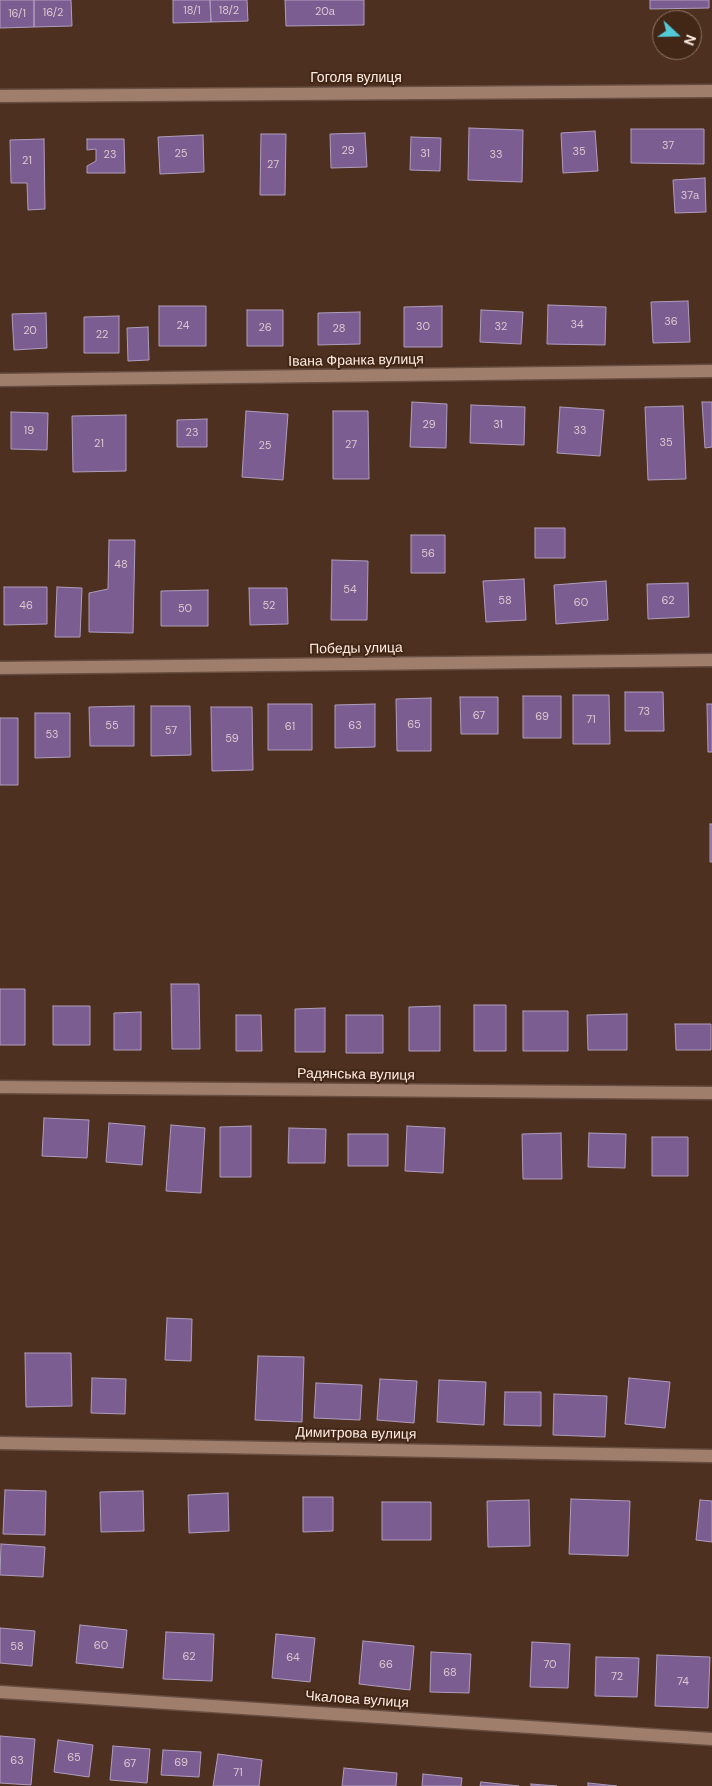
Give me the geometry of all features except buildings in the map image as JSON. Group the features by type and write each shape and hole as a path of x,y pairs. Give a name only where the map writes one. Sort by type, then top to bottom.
{"street":[{"name":"Гоголя вулиця","path":"0,96 712,91"},
{"name":"Івана Франка вулиця","path":"0,380 712,371"},
{"name":"Победы улица","path":"0,668 712,660"},
{"name":"Радянська вулиця","path":"0,1086 712,1093"},
{"name":"Димитрова вулиця","path":"0,1442 712,1456"},
{"name":"Чкалова вулиця","path":"0,1692 712,1739"}]}
